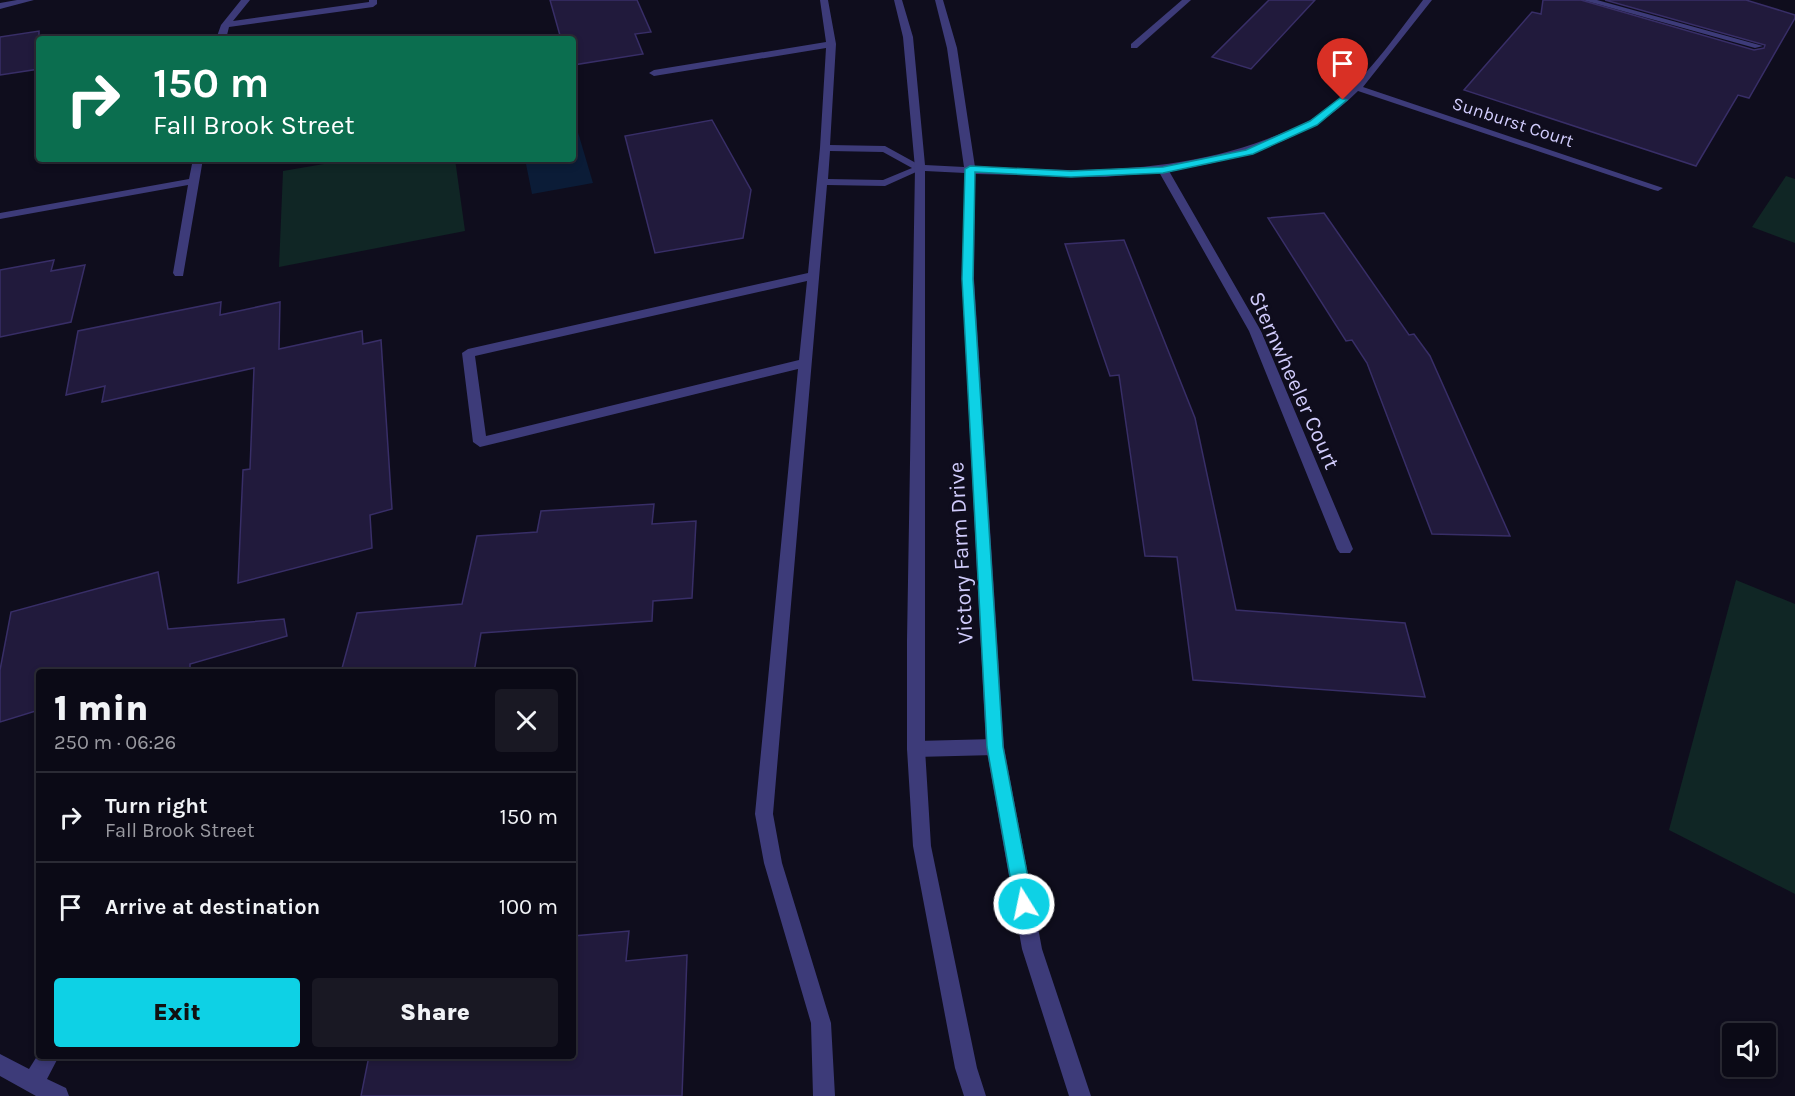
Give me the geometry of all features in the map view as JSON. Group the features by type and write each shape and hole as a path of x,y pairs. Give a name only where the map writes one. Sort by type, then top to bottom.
{"street":[{"path":"0,6 30,0"},
{"path":"222,36 225,25 246,0"},
{"path":"225,25 373,4 373,0"},
{"path":"824,0 831,44 825,148 764,814 773,862 821,1023 824,1096"},
{"name":"Victory Farm Drive","path":"898,0 908,38 920,168 915,640 916,749 922,846 966,1068 975,1096"},
{"name":"Victory Farm Drive","path":"939,0 952,48 970,169 968,279 995,747 1032,950 1080,1096"},
{"path":"1134,46 1187,0"},
{"path":"822,182 885,183 920,168 1071,174 1163,170 1249,152 1313,123 1357,88 1428,0"},
{"path":"1587,0 1758,46"},
{"path":"654,73 831,44"},
{"name":"Sunburst Court","path":"1357,88 1658,188"},
{"path":"825,148 885,149 920,168"},
{"path":"179,273 197,162"},
{"name":"Sternwheeler Court","path":"1163,170 1255,331 1345,549"},
{"path":"0,216 194,181"},
{"path":"805,363 480,442 468,353 813,276"},
{"path":"916,749 995,747"},
{"path":"33,1082 47,1059"},
{"path":"0,1065 58,1096"}],"green space":[{"path":"336,162 455,162 465,231 279,267 283,171"},
{"path":"1786,176 1795,179 1795,243 1752,227"},
{"path":"1736,580 1795,604 1795,894 1669,830"}],"water":[{"path":"576,129 593,183 532,194 526,162 576,162"}],"building":[{"path":"550,0 637,0 651,32 635,34 643,54 576,65 576,36 560,36"},
{"path":"1269,0 1315,0 1251,69 1212,57"},
{"path":"1543,0 1581,0 1754,50 1764,48 1765,45 1605,0 1746,0 1795,15 1795,18 1749,98 1738,95 1696,166 1464,90 1532,12 1541,14"},
{"path":"39,31 39,36 36,36 36,69 0,75 0,37"},
{"path":"712,120 751,190 743,238 655,253 625,136"},
{"path":"1324,213 1409,335 1414,334 1430,356 1510,536 1432,534 1367,363 1352,340 1346,341 1268,218"},
{"path":"1124,240 1195,418 1236,610 1405,623 1425,697 1193,680 1177,557 1145,556 1119,375 1110,376 1065,244"},
{"path":"54,260 51,271 85,265 71,322 0,337 0,270"},
{"path":"221,302 220,315 280,302 279,349 362,331 363,344 381,340 392,509 370,515 372,548 238,583 243,470 250,469 254,368 102,402 105,386 66,395 78,331"},
{"path":"654,504 652,524 696,521 692,598 653,601 652,621 481,633 475,669 342,669 357,613 462,604 477,536 537,532 541,511"},
{"path":"158,572 168,629 284,619 287,636 190,664 190,669 36,669 36,711 0,722 0,670 11,612"},
{"path":"629,931 626,961 687,955 682,1096 361,1096 368,1059 576,1059 576,936"}],"route":[{"path":"1024,904 995,747 968,279 970,169 1071,174 1163,170 1249,152 1313,123 1343,100"}]}
